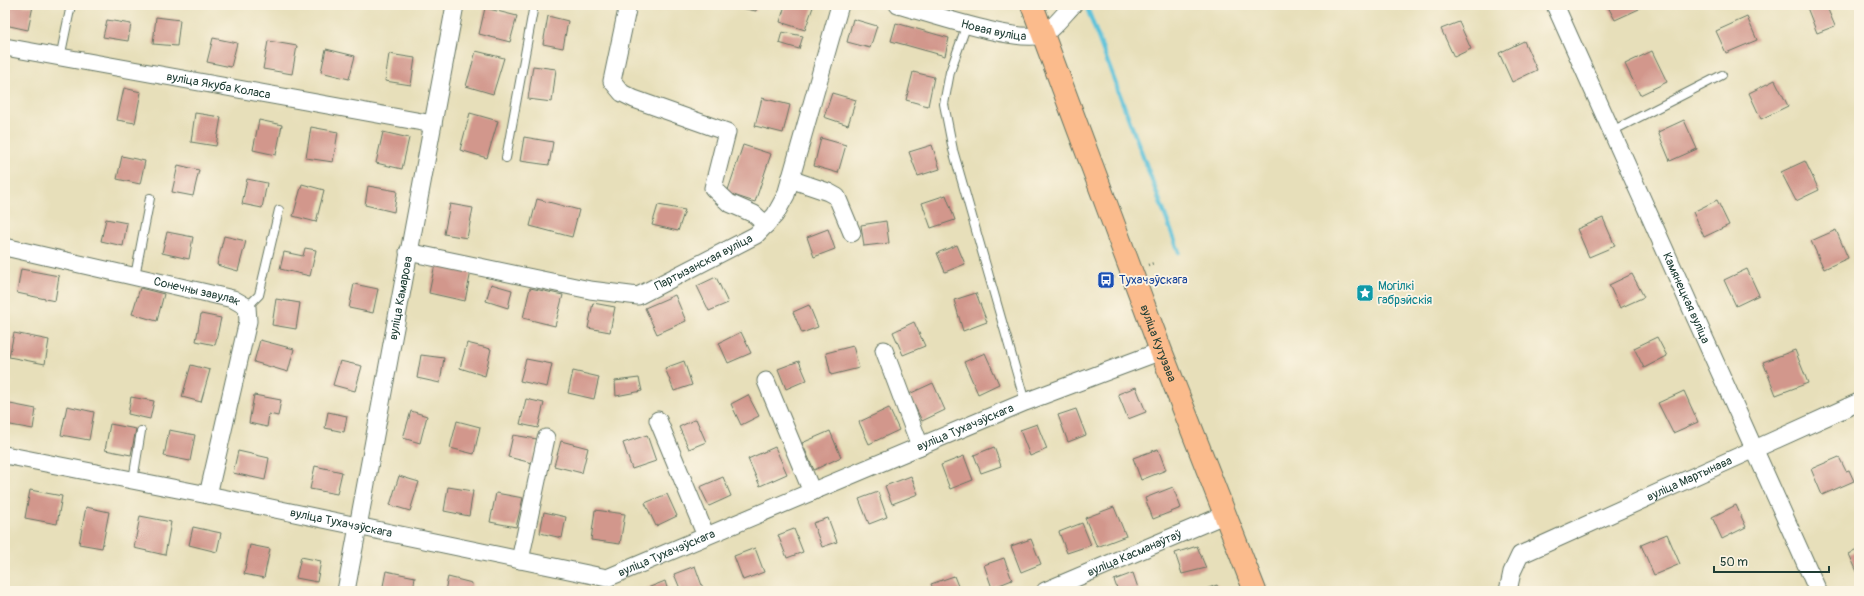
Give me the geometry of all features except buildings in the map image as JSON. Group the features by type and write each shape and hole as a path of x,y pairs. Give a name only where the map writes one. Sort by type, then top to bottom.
{"main road":[{"name":"вуліца Кутузава","path":"1032,5 1161,351 1254,591"}],"street":[{"name":"вуліца Камарова","path":"346,591 455,5"},
{"path":"628,5 612,81 622,92 634,99 728,132 713,188 729,203 754,214 766,225"},
{"name":"Партызанская вуліца","path":"408,252 590,290 638,296 756,235 775,215 786,195 840,5"},
{"name":"Новая вуліца","path":"898,5 1009,35 1028,37 1043,35"},
{"path":"1043,35 1072,5"},
{"name":"Камянецкая вуліца","path":"1555,5 1818,591"},
{"name":"вуліца Якуба Коласа","path":"5,47 433,124"},
{"path":"790,179 828,192 837,197 852,233"},
{"name":"Сонечны завулак","path":"5,247 233,299 246,308 248,321 208,495"},
{"path":"884,350 920,446"},
{"name":"вуліца Тухачэўскага","path":"5,455 208,495 520,560 609,585 706,536 1024,402 1161,351"},
{"path":"766,381 812,492"},
{"name":"вуліца Мартынава","path":"1508,591 1512,572 1520,555 1859,402"},
{"path":"658,420 706,536"},
{"path":"520,560 546,438"},
{"name":"вуліца Касманаўтаў","path":"1045,591 1224,515"}],"lane":[{"path":"60,58 71,5"},
{"path":"506,158 534,5"},
{"path":"967,24 950,72 944,104 953,150 1024,402"},
{"path":"1612,131 1722,75"},
{"path":"135,276 150,198"},
{"path":"246,308 259,295 279,210"},
{"path":"133,480 141,431"}],"waterway":[{"path":"1086,5 1179,252"}],"place":[{"name":"Тухачэўскага","path":"1106,280"},
{"name":"Могілкі габрэйскія","path":"1365,293"}]}
